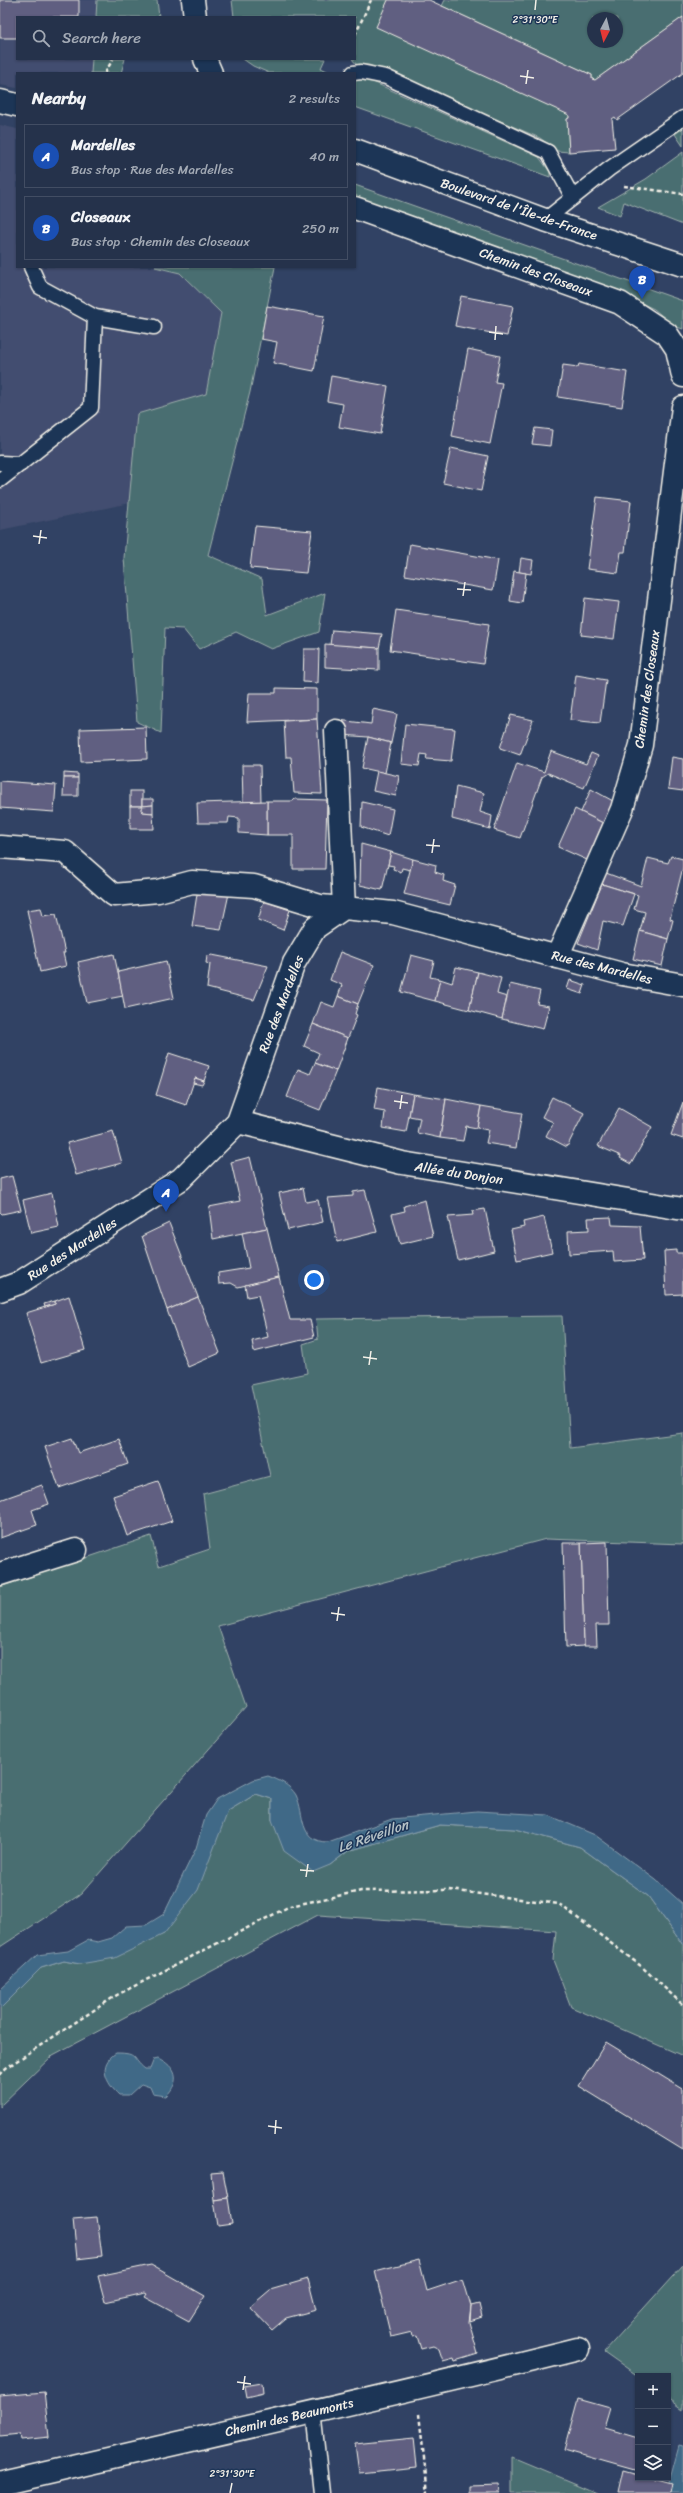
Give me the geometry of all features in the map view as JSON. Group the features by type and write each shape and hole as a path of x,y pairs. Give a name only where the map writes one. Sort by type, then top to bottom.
{"street":[{"path":"194,0 195,16"},
{"path":"205,60 211,72"},
{"path":"0,101 16,105"},
{"name":"Boulevard de l'Île-de-France","path":"356,150 545,220 683,266"},
{"name":"Chemin des Closeaux","path":"356,208 620,302 667,334 677,349 683,376"},
{"name":"Chemin des Closeaux","path":"558,957 622,809 641,745 683,406"},
{"path":"0,847 65,852 114,895 158,891 192,882 254,886 320,906 344,908 336,731"},
{"name":"Rue des Mardelles","path":"0,1290 19,1283 181,1179 238,1122 294,963 315,928 344,908 393,913 622,974 683,985"},
{"name":"Allée du Donjon","path":"238,1122 402,1163 683,1209"},
{"path":"0,1574 76,1550"},
{"name":"Chemin des Beaumonts","path":"0,2484 313,2411 416,2390 578,2349"}],"lane":[{"path":"356,73 386,77 548,152 573,198"},
{"path":"545,220 592,182 683,118"},
{"path":"31,268 40,287 95,317 154,327"},
{"path":"0,480 91,408 95,317"},
{"path":"0,463 21,464"},
{"path":"313,2411 322,2493"}],"path":[{"path":"356,32 371,0"},
{"path":"106,72 112,60"},
{"path":"592,182 683,194"},
{"path":"0,2074 6,2068 116,1995 270,1916 290,1906 361,1891 449,1890 559,1904 642,1966 683,2005"},
{"path":"416,2390 428,2493"}],"shaded area":[{"path":"0,0 97,0 96,16 16,16 16,60 92,60 91,72 16,72 16,88 0,85"},
{"path":"0,125 16,129 16,268 159,268 180,273 221,313 206,394 137,414 130,503 0,530"}],"green space":[{"path":"97,0 157,0 159,16 96,16"},
{"path":"232,0 388,0 569,115 569,118 567,119 569,152 557,151 540,138 369,65 357,65 353,60 356,60 356,16 234,16"},
{"path":"445,0 683,0 683,17 595,80 592,79 592,75 442,6"},
{"path":"92,60 125,60 121,72 91,72"},
{"path":"244,60 325,60 321,68 329,72 267,72 253,66"},
{"path":"356,77 371,79 373,82 539,157 550,172 550,177 356,107"},
{"path":"683,128 683,146 675,134"},
{"path":"683,152 683,225 624,202 620,216 598,207 646,179"},
{"path":"356,185 683,301 683,329 674,326 654,309 628,297 356,199"},
{"path":"159,268 275,268 250,392 208,555 262,579 267,615 325,593 319,632 271,649 236,632 199,649 183,629 165,628 161,733 137,722 124,558 137,414 206,394 221,313 180,273"},
{"path":"562,1316 570,1448 683,1433 683,1544 546,1539 218,1626 246,1707 81,1894 0,1947 0,1587 151,1536 159,1566 210,1549 203,1494 270,1476 251,1385 307,1373 303,1344 318,1339 316,1319"},
{"path":"256,1794 272,1799 272,1820 330,1865 348,1851 440,1825 515,1829 580,1847 648,1896 683,1945 683,2056 571,2007 553,1960 556,1931 318,1915 53,2055 0,2106 0,2009 41,1968 64,1961 80,1964 164,1934 228,1811"},
{"path":"683,2265 683,2409 671,2400 671,2373 635,2374 604,2352"},
{"path":"512,2457 598,2493 512,2493"}],"water":[{"name":"Le Réveillon","path":"268,1776 284,1783 294,1791 299,1802 304,1826 307,1832 318,1841 328,1842 392,1819 477,1811 548,1815 595,1835 656,1880 683,1904 683,1945 648,1896 580,1847 515,1829 440,1825 348,1851 330,1865 313,1872 284,1851 272,1820 272,1799 256,1794 228,1811 198,1890 164,1934 115,1958 80,1964 64,1961 41,1968 0,2009 0,1989 37,1955 68,1951 88,1940 98,1942 112,1938 126,1926 146,1925 164,1914 196,1848 206,1815 217,1799 253,1780"},
{"path":"116,2053 132,2055 145,2069 150,2069 154,2059 158,2058 169,2065 175,2074 174,2085 171,2090 166,2096 153,2094 150,2087 141,2084 129,2095 119,2095 107,2080 105,2068 110,2058"},
{"path":"679,2446 683,2447 683,2493 670,2493 667,2490 669,2481 671,2481 671,2475"}],"building":[{"path":"0,0 79,0 79,16 16,16 16,38 0,38"},
{"path":"388,0 429,0 592,75 592,79 595,80 683,17 683,73 617,120 615,117 612,119 615,148 569,152 567,119 569,118 569,115 376,27"},
{"path":"461,296 513,306 507,336 455,326"},
{"path":"267,306 324,316 314,371 273,363 277,342 261,339"},
{"path":"468,349 500,356 495,382 502,383 490,444 452,436"},
{"path":"579,364 627,372 622,407 558,397 563,365 578,367"},
{"path":"331,376 388,386 380,434 339,427 343,404 327,401"},
{"path":"535,428 552,430 550,446 532,444"},
{"path":"451,448 488,456 481,491 443,483"},
{"path":"597,497 631,501 625,552 621,552 618,573 587,569"},
{"path":"255,526 312,531 306,573 250,568"},
{"path":"410,544 498,560 493,590 405,575"},
{"path":"521,558 533,560 531,574 519,572"},
{"path":"514,571 526,573 522,603 510,601"},
{"path":"585,598 619,602 614,639 581,635"},
{"path":"396,610 489,624 483,664 390,650"},
{"path":"332,630 382,634 379,648 330,645"},
{"path":"325,644 379,648 379,670 325,667"},
{"path":"304,649 319,649 318,683 303,682"},
{"path":"576,675 606,680 600,723 570,720"},
{"path":"276,688 317,689 317,719 247,722 249,693 276,693"},
{"path":"373,709 397,714 391,743 368,737 341,735 338,720 371,724"},
{"path":"511,715 533,720 520,755 500,748"},
{"path":"317,719 322,794 294,793 291,757 286,757 284,721"},
{"path":"405,724 455,729 451,761 426,759 427,755 421,754 419,766 401,764"},
{"path":"146,727 147,759 81,762 80,729"},
{"path":"368,737 391,743 385,773 362,768"},
{"path":"551,751 586,764 591,753 598,756 584,788 548,773 542,777 520,838 494,830 517,763 544,772"},
{"path":"672,757 683,759 683,791 668,789"},
{"path":"242,765 260,765 261,802 243,802"},
{"path":"377,771 399,776 396,796 373,791"},
{"path":"64,773 78,774 78,778 64,778"},
{"path":"64,778 78,778 78,796 63,796"},
{"path":"0,781 56,785 54,812 0,808"},
{"path":"456,786 484,793 480,812 492,816 490,829 452,819"},
{"path":"591,789 613,801 603,823 581,812"},
{"path":"130,791 142,791 142,806 130,806"},
{"path":"142,799 153,799 153,805 142,806"},
{"path":"295,799 327,800 325,869 293,869 293,835 267,835 267,801 293,801"},
{"path":"267,801 267,835 239,833 239,818 229,817 228,823 198,823 197,803"},
{"path":"362,802 393,809 388,836 361,827"},
{"path":"153,805 153,813 142,812 142,806"},
{"path":"130,806 142,806 142,812 153,813 154,829 130,829"},
{"path":"575,809 603,823 587,860 558,847"},
{"path":"361,844 391,852 382,890 360,885"},
{"path":"391,852 413,859 410,870 402,868 401,872 393,869 394,866 388,865"},
{"path":"671,856 683,859 683,867 670,919 673,920 668,939 640,931 645,912 634,909 638,895 602,884 606,873 641,886 648,858 668,863"},
{"path":"413,859 436,865 435,872 444,875 443,881 455,885 450,905 404,894"},
{"path":"602,884 634,894 623,926 603,921 597,950 578,943"},
{"path":"198,888 230,889 221,930 192,926"},
{"path":"264,901 290,910 283,930 258,920"},
{"path":"41,908 43,916 56,914 65,953 63,953 66,966 40,972 27,910"},
{"path":"640,931 668,939 662,966 633,959"},
{"path":"340,952 374,965 358,1004 338,996 342,985 330,980"},
{"path":"114,954 123,996 87,1003 78,962"},
{"path":"212,955 268,966 254,1000 207,988 210,964 206,963 207,956"},
{"path":"411,955 434,961 430,977 440,979 435,1001 401,992"},
{"path":"166,961 174,998 125,1009 118,972"},
{"path":"456,967 478,972 469,1010 435,1001 440,979 452,983"},
{"path":"478,972 501,978 497,994 507,997 502,1019 469,1010"},
{"path":"570,980 585,985 582,994 567,989"},
{"path":"510,984 540,991 537,1004 549,1006 543,1029 502,1019"},
{"path":"338,996 358,1004 355,1014 357,1015 348,1038 313,1024 321,1002 334,1007"},
{"path":"313,1024 348,1038 336,1071 315,1063 319,1053 304,1046"},
{"path":"169,1053 209,1066 204,1081 195,1078 186,1105 156,1095"},
{"path":"315,1063 336,1071 320,1110 287,1097 298,1069 310,1074"},
{"path":"195,1078 204,1081 202,1085 193,1083"},
{"path":"378,1087 413,1094 406,1132 383,1128 385,1112 374,1110"},
{"path":"413,1094 446,1099 440,1138 417,1133 420,1118 409,1116"},
{"path":"552,1097 584,1113 567,1147 546,1136 553,1122 542,1117"},
{"path":"446,1099 481,1106 477,1128 466,1126 463,1141 440,1138"},
{"path":"683,1102 683,1139 671,1135"},
{"path":"481,1106 522,1113 516,1148 486,1143 489,1130 477,1128"},
{"path":"619,1108 652,1127 631,1164 620,1158 621,1156 598,1146"},
{"path":"113,1131 122,1163 76,1175 67,1143"},
{"path":"250,1157 267,1228 213,1239 209,1207 240,1201 231,1162"},
{"path":"12,1176 21,1210 2,1214 0,1212 0,1179"},
{"path":"303,1188 306,1202 318,1200 323,1222 288,1230 279,1193"},
{"path":"365,1190 377,1232 337,1242 328,1198 353,1196 353,1192"},
{"path":"52,1193 59,1227 31,1233 23,1200"},
{"path":"425,1200 433,1236 400,1244 392,1214 405,1211 404,1206"},
{"path":"485,1209 494,1251 458,1260 448,1217 473,1215 472,1211"},
{"path":"544,1217 552,1252 517,1260 511,1230 524,1227 523,1222"},
{"path":"611,1217 612,1225 640,1226 643,1260 614,1262 613,1251 569,1254 568,1231 589,1230 588,1218"},
{"path":"169,1223 198,1297 167,1310 142,1236"},
{"path":"267,1228 279,1277 238,1287 231,1283 219,1284 218,1273 249,1268 242,1233"},
{"path":"676,1250 676,1253 683,1253 683,1294 666,1295 664,1251"},
{"path":"279,1277 290,1320 310,1320 314,1337 254,1352 252,1341 268,1337 258,1295 247,1297 245,1285"},
{"path":"69,1296 85,1350 41,1363 26,1313 55,1304 55,1301"},
{"path":"198,1297 220,1353 188,1367 167,1310"},
{"path":"55,1301 55,1304 45,1307 44,1304"},
{"path":"72,1438 78,1453 119,1439 128,1464 59,1488 45,1447"},
{"path":"158,1481 172,1521 127,1536 113,1496"},
{"path":"42,1485 49,1504 32,1510 37,1525 0,1538 0,1500"},
{"path":"607,1542 609,1625 596,1625 597,1646 584,1646 581,1543"},
{"path":"563,1543 581,1543 584,1646 566,1647"},
{"path":"606,2042 683,2089 683,2150 579,2086"},
{"path":"223,2172 228,2198 214,2200 211,2173"},
{"path":"228,2198 232,2224 218,2226 214,2200"},
{"path":"97,2217 102,2256 77,2259 73,2219"},
{"path":"419,2260 427,2291 463,2279 471,2306 469,2322 478,2354 455,2361 454,2358 443,2361 439,2349 433,2346 421,2349 417,2336 413,2337 412,2332 391,2337 375,2271"},
{"path":"151,2265 205,2296 189,2321 145,2297 147,2294 145,2293 105,2302 98,2276"},
{"path":"308,2279 316,2310 286,2318 272,2330 250,2307 270,2290"},
{"path":"479,2304 482,2317 470,2321 471,2306"},
{"path":"262,2383 263,2393 246,2397 244,2386"},
{"path":"44,2392 49,2437 21,2440 20,2434 0,2436 0,2396"},
{"path":"578,2399 610,2408 604,2428 635,2437 635,2470 564,2450"},
{"path":"414,2438 417,2467 359,2473 355,2444"},
{"path":"623,2471 635,2474 635,2481 660,2481 672,2484 670,2493 618,2493"},
{"path":"499,2485 500,2493 471,2493 471,2486"}],"place":[{"name":"Closeaux","path":"642,299"},
{"name":"Mardelles","path":"166,1212"}]}
